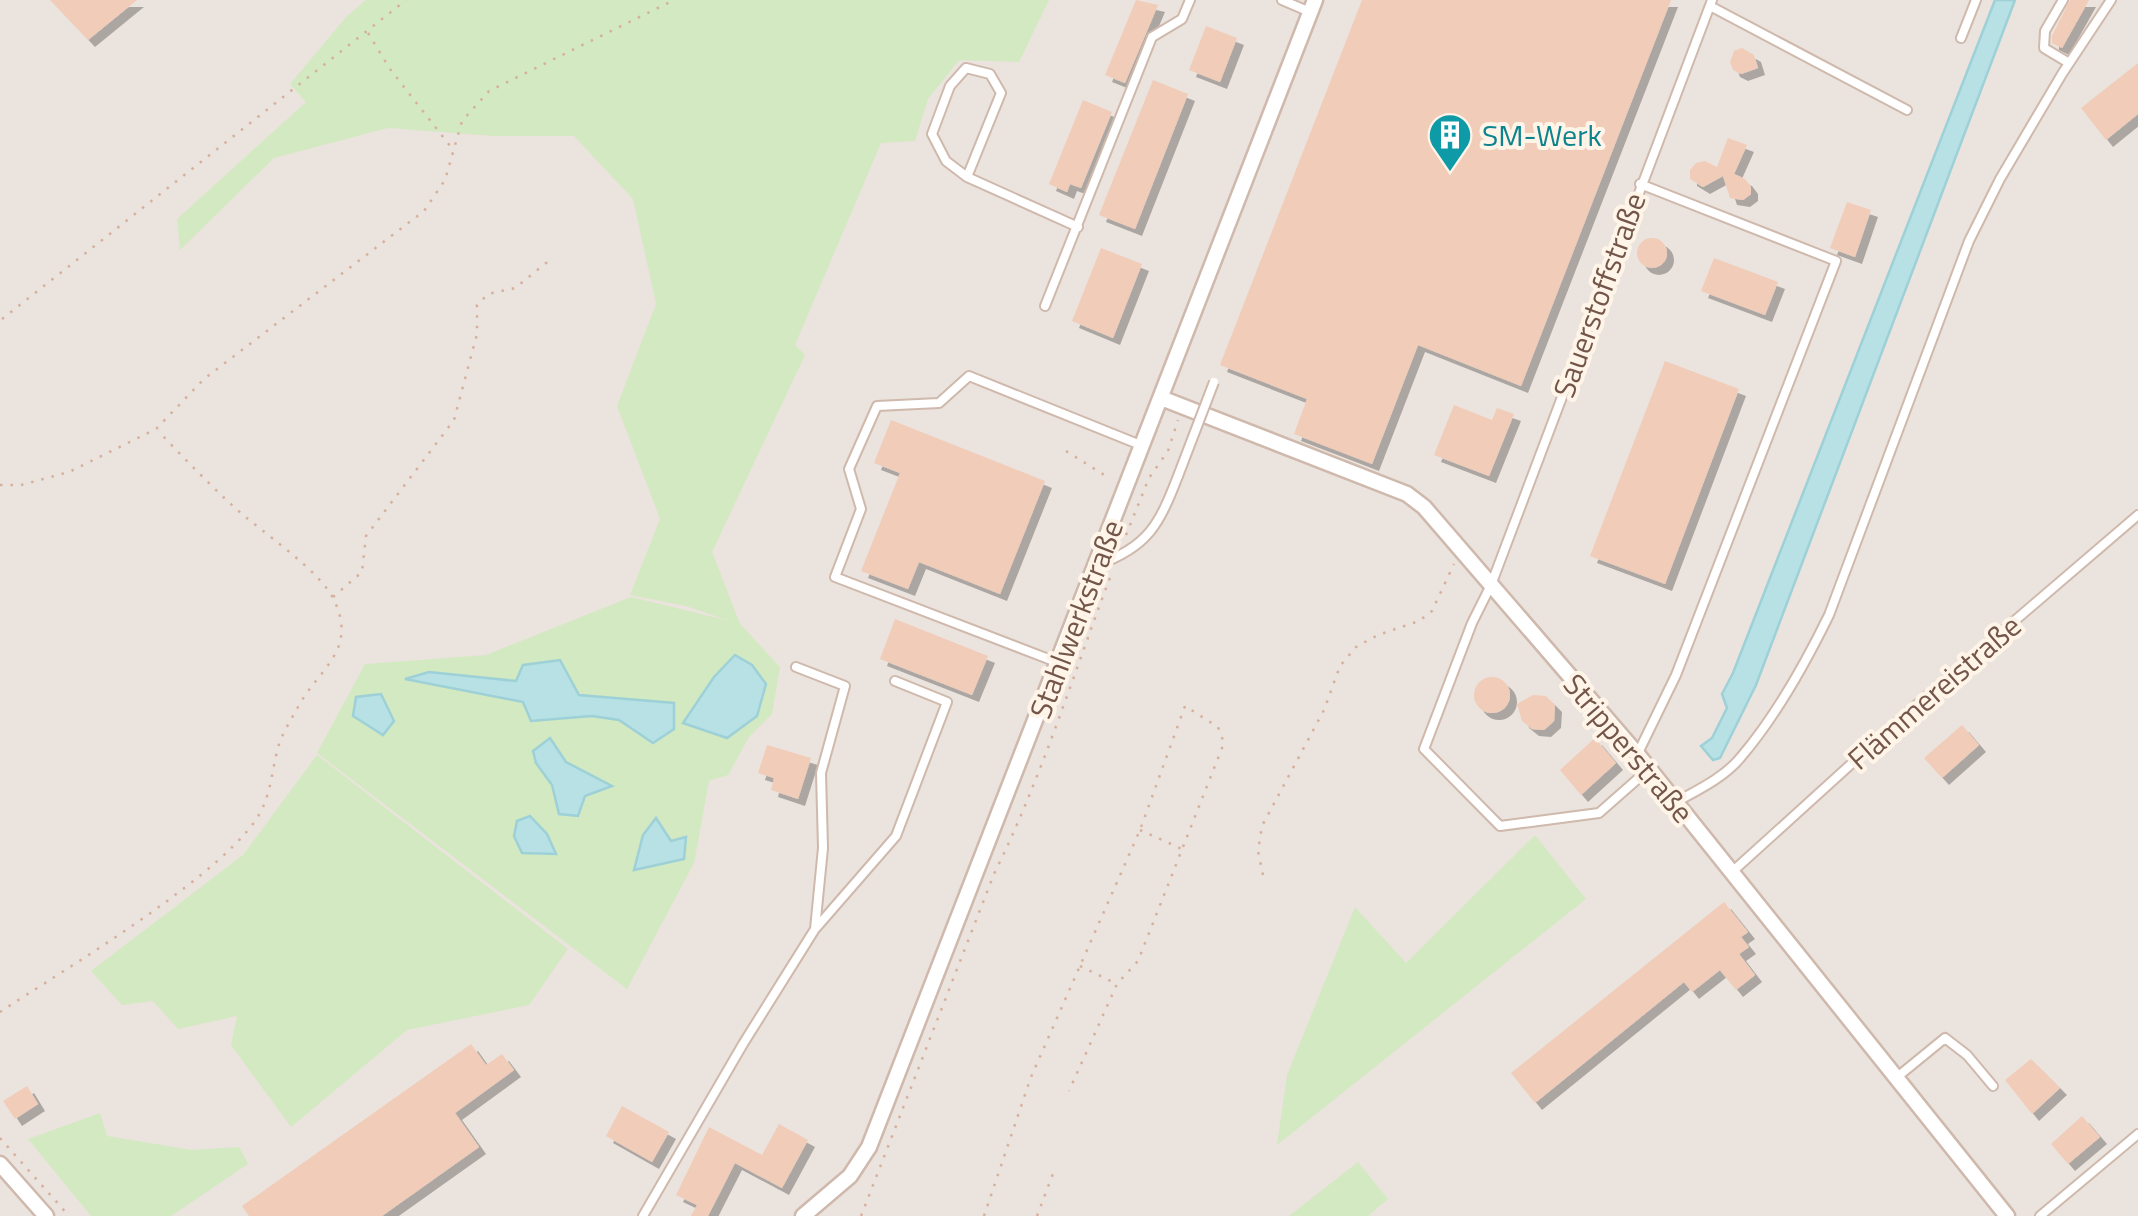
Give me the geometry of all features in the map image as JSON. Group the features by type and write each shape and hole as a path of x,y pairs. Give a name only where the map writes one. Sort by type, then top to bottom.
{"street":[{"name":"Stahlwerkstraße","path":"803,1216 850,1176 870,1147 1312,6"},
{"name":"Stripperstraße","path":"1161,398 1408,494 1424,507 1638,754 2008,1216"},
{"path":"0,1164 46,1216"}],"lane":[{"path":"1045,306 1152,37 1182,19 1190,0"},
{"path":"1282,0 1312,6"},
{"path":"1961,38 1976,0"},
{"path":"2063,0 2045,31 2044,48 2069,63"},
{"path":"1676,802 1709,784 1740,760 1803,668 1828,615 1970,242 2000,179 2110,0"},
{"name":"Sauerstoffstraße","path":"1649,768 1599,813 1500,826 1424,749 1472,623 1492,586 1711,3 1906,110"},
{"path":"967,178 1001,93 990,74 966,68 950,86 932,134 946,161 967,178 1078,227"},
{"path":"1638,754 1676,674 1836,261 1640,184"},
{"path":"1059,663 835,577 861,509 849,469 877,406 939,403 968,376 1143,446"},
{"path":"1097,566 1128,554 1150,533 1178,476 1214,382"},
{"name":"Flämmereistraße","path":"1732,872 1914,706 2138,515"},
{"path":"796,667 845,686 822,773 823,848 815,929"},
{"path":"643,1216 815,929 896,836 946,702 895,681"},
{"path":"1896,1078 1945,1038 1993,1086"},
{"path":"2040,1216 2138,1134"}],"path":[{"path":"2,319 406,0"},
{"path":"0,484 21,486 70,472 156,429 204,380 424,211 445,180 462,121 489,92 674,0"},
{"path":"367,32 390,70 454,151"},
{"path":"333,597 362,572 366,536 454,420 478,334 477,306 488,294 515,288 551,259"},
{"path":"861,1216 994,874 1019,824 1067,701 1117,558 1149,478 1168,451 1183,406"},
{"path":"0,1012 146,915 216,863 244,835 263,808 281,740 301,701 328,669 342,642 333,597 298,560 234,508 156,429"},
{"path":"1066,451 1128,486"},
{"path":"1263,875 1258,850 1262,826 1324,710 1340,666 1356,647 1419,621 1432,610 1460,549"},
{"path":"984,1216 1032,1077 1140,830 1185,706 1218,727 1224,743 1138,962 1117,984 1069,1091"},
{"path":"1140,830 1183,850"},
{"path":"1078,965 1117,984"},
{"path":"0,1138 69,1216"},
{"path":"1037,1216 1054,1171"}],"shaded area":[{"path":"0,0 2138,0 2138,1216 0,1216"}],"green space":[{"path":"366,0 1049,0 1019,62 959,60 928,99 915,141 881,143 795,345 805,355 712,552 740,624 780,667 772,714 749,737 728,775 709,781 694,863 627,989 317,753 365,664 486,655 631,597 730,621 686,606 630,595 660,519 617,406 656,304 633,199 574,136 495,136 388,128 274,158 180,250 177,219 306,102 290,84 347,16"},
{"path":"317,755 568,949 529,1005 407,1030 291,1127 231,1045 237,1016 178,1029 153,1001 122,1005 91,971 243,855"},
{"path":"1535,835 1586,899 1277,1145 1287,1075 1355,907 1406,963"},
{"path":"100,1113 107,1136 192,1150 239,1147 248,1164 171,1216 91,1216 28,1139"},
{"path":"1358,1162 1388,1199 1368,1216 1289,1216"}],"water":[{"path":"1995,0 2015,0 1756,685 1720,758 1713,760 1701,746 1712,738 1727,708 1722,694"},
{"path":"735,655 752,665 766,684 757,716 727,738 683,723 714,677"},
{"path":"560,660 579,695 674,703 674,729 653,743 619,720 592,716 531,721 523,702 405,679 429,672 516,681 523,665"},
{"path":"381,694 394,721 383,735 353,716 356,697"},
{"path":"550,738 566,762 612,786 585,796 578,816 559,814 552,785 536,763 533,751"},
{"path":"530,816 547,834 556,854 522,853 514,836 517,821"},
{"path":"656,818 671,841 686,837 684,859 634,870 643,835"}],"building":[{"path":"50,0 137,0 88,40"},
{"path":"1136,0 1158,5 1125,83 1105,75"},
{"name":"SM-Werk","path":"1362,0 1671,0 1521,386 1418,345 1372,464 1294,434 1307,399 1220,365"},
{"path":"2070,0 2089,0 2062,48 2052,43 2052,36"},
{"path":"1206,26 1237,38 1220,82 1189,70"},
{"path":"1742,48 1754,55 1758,68 1741,74 1733,70 1730,62 1734,51"},
{"path":"2138,63 2138,114 2106,140 2081,108"},
{"path":"1153,80 1188,94 1135,229 1099,215"},
{"path":"1083,100 1112,112 1081,188 1070,184 1067,192 1049,184"},
{"path":"1728,138 1747,145 1734,174 1751,187 1751,194 1743,200 1730,198 1723,176 1703,187 1690,179 1690,170 1696,163 1705,161 1717,167"},
{"path":"1847,202 1871,210 1855,257 1830,248"},
{"path":"1652,238 1663,242 1667,253 1663,264 1652,268 1641,264 1637,253 1641,242"},
{"path":"1101,248 1142,264 1113,338 1072,321"},
{"path":"1714,258 1778,282 1765,315 1701,291"},
{"path":"1665,361 1739,389 1665,584 1590,556"},
{"path":"1454,405 1492,420 1497,408 1514,414 1489,476 1434,455"},
{"path":"891,420 1045,481 1000,594 919,562 908,589 861,571 900,473 874,463"},
{"path":"895,619 988,656 972,695 880,659"},
{"path":"1492,677 1505,682 1510,695 1505,708 1492,713 1479,708 1474,695 1479,682"},
{"path":"1533,695 1546,696 1555,705 1554,721 1544,730 1532,729 1522,721 1517,704"},
{"path":"1962,725 1979,745 1942,778 1924,758"},
{"path":"1595,738 1616,763 1581,795 1560,770"},
{"path":"767,745 811,758 798,799 771,790 774,778 758,773"},
{"path":"1724,902 1748,932 1741,937 1749,947 1739,954 1755,975 1736,990 1720,970 1692,992 1684,982 1535,1103 1511,1073"},
{"path":"471,1044 486,1065 502,1054 514,1070 455,1113 479,1147 382,1216 249,1216 242,1206"},
{"path":"2031,1059 2060,1088 2032,1114 2005,1080"},
{"path":"27,1086 38,1104 15,1119 3,1101"},
{"path":"622,1106 669,1132 652,1162 606,1136"},
{"path":"2082,1116 2100,1137 2068,1164 2051,1144"},
{"path":"779,1124 808,1140 782,1188 735,1163 708,1216 691,1216 697,1205 676,1195 709,1127 762,1155"}],"place":[{"name":"SM-Werk","path":"1450,173"}]}
